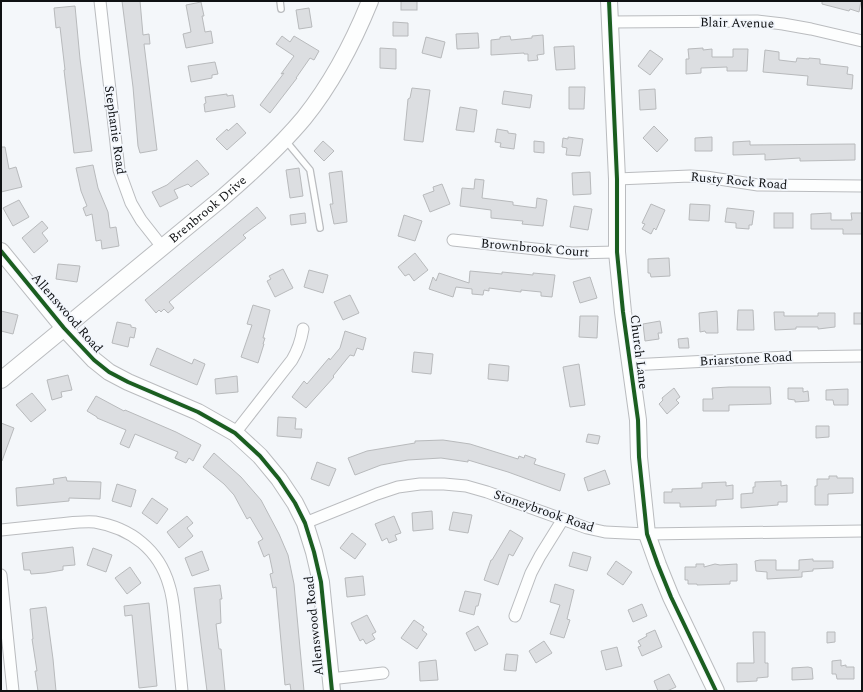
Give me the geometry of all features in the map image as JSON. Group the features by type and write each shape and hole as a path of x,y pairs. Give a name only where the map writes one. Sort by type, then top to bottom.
{"street":[{"name":"Stephanie Road","path":"100,1 119,170 131,203 141,220 163,248"},
{"name":"Brenbrook Drive","path":"1,380 163,248 252,172 284,140 304,118 326,87 357,32 370,1"},
{"name":"Church Lane","path":"609,1 617,179 617,252 638,420 639,457 647,534 671,597 716,691"},
{"name":"Blair Avenue","path":"610,22 757,22 782,24 811,29 862,41"},
{"name":"Rusty Rock Road","path":"617,179 690,176 758,185 862,186"},
{"name":"Brownbrook Court","path":"453,240 572,253 617,252"},
{"name":"Allenswood Road","path":"1,251 64,328 83,349 109,372 128,382 198,412 235,433 260,456 279,479 295,503 304,522 314,552 321,582 331,685"},
{"path":"235,433 292,360 297,352 301,340 302,329"},
{"name":"Briarstone Road","path":"630,365 788,357 862,356"},
{"name":"Stoneybrook Road","path":"304,522 398,487 420,484 444,484 466,486 487,492 563,518 586,528 605,532 647,534 862,531"},
{"path":"515,616 531,573 563,518"},
{"path":"1,530 76,522 94,522 112,526 128,533 143,543 155,556 164,570 170,586 182,691"},
{"path":"1,575 4,624 13,691"},
{"path":"331,685 383,673"}],"lane":[{"path":"280,1 281,9"},
{"path":"284,140 310,170 320,228"}],"building":[{"path":"122,1 140,1 143,35 149,34 150,44 144,44 157,150 140,153 138,146 133,87"},
{"path":"401,1 417,1 417,10 401,10"},
{"path":"822,1 861,1 859,12 822,4"},
{"path":"201,2 205,32 211,31 213,43 186,48 183,34 191,32 186,5"},
{"path":"75,6 80,59 92,151 74,153 60,27 56,28 54,8"},
{"path":"309,8 312,27 299,29 296,10"},
{"path":"393,22 408,23 408,36 393,36"},
{"path":"478,33 479,48 457,49 456,34"},
{"path":"543,35 544,54 537,55 538,60 528,61 528,54 524,53 491,55 491,40 510,36 511,40 532,38 532,36"},
{"path":"282,36 290,42 294,36 319,51 314,60 310,58 297,78 270,113 260,105 284,73 281,74 294,56 276,44"},
{"path":"426,37 445,42 441,58 422,53"},
{"path":"574,46 575,69 556,70 554,47"},
{"path":"380,48 396,49 396,69 380,68"},
{"path":"703,48 703,50 712,49 712,57 733,57 733,49 748,49 747,71 727,71 727,67 701,68 701,73 686,74 686,59 689,59 688,49"},
{"path":"650,50 663,59 650,75 638,66"},
{"path":"765,50 779,52 779,60 796,62 797,58 820,59 820,64 848,67 847,74 853,75 852,89 807,85 808,76 763,72"},
{"path":"215,62 218,74 212,75 212,78 191,82 188,66"},
{"path":"569,87 585,87 584,109 569,109"},
{"path":"412,88 430,90 423,142 404,140 408,99 410,98"},
{"path":"655,89 656,109 640,110 639,90"},
{"path":"504,91 532,95 530,108 502,104"},
{"path":"227,94 227,96 233,95 235,107 205,112 205,97"},
{"path":"460,107 477,110 474,132 456,130"},
{"path":"237,123 246,133 227,150 216,139 227,129 228,131"},
{"path":"654,126 668,140 657,152 643,138"},
{"path":"497,129 516,134 514,149 500,147 501,143 495,142"},
{"path":"568,137 583,139 580,156 566,155 567,148 562,147 563,138 568,139"},
{"path":"712,137 712,151 695,151 695,138"},
{"path":"323,141 334,151 324,161 314,151"},
{"path":"534,141 544,142 544,153 534,152"},
{"path":"750,141 750,145 855,144 855,160 800,161 800,158 765,160 765,154 733,155 733,142"},
{"path":"1,147 5,147 9,169 16,167 22,187 1,192"},
{"path":"197,160 209,174 191,187 188,184 174,190 178,198 160,207 152,192 167,185"},
{"path":"93,165 98,188 108,212 110,228 116,227 119,246 102,249 101,240 96,241 92,214 86,216 83,208 87,206 81,191 76,168"},
{"path":"299,168 303,196 290,198 286,170"},
{"path":"342,171 347,222 334,224 330,204 333,204 329,173"},
{"path":"590,172 591,194 573,195 572,173"},
{"path":"475,179 484,180 482,198 513,202 513,205 536,208 537,198 547,200 543,226 522,224 523,221 491,218 491,210 460,206 462,188 474,189"},
{"path":"442,184 450,204 430,212 423,195 434,191 433,187"},
{"path":"19,200 29,217 13,226 3,208"},
{"path":"651,204 665,210 656,230 654,228 651,234 642,229 645,224 642,223"},
{"path":"690,204 710,205 709,221 689,220"},
{"path":"574,206 592,209 588,230 570,227"},
{"path":"257,207 266,218 243,235 246,238 169,302 174,308 168,313 164,309 161,312 159,310 156,313 145,300"},
{"path":"727,208 754,211 752,225 749,225 749,229 736,228 736,223 725,222"},
{"path":"305,213 306,223 291,225 290,215"},
{"path":"774,213 793,213 793,228 774,228"},
{"path":"831,213 831,220 852,220 851,213 862,213 862,234 843,234 843,229 811,229 811,214"},
{"path":"404,215 422,221 415,241 398,236"},
{"path":"42,221 48,228 42,233 48,241 34,253 22,238"},
{"path":"415,253 428,270 414,281 409,274 405,276 398,267"},
{"path":"669,258 670,276 651,277 650,273 648,273 648,259"},
{"path":"58,264 80,266 77,282 56,279"},
{"path":"283,269 293,288 275,297 267,281 271,279 269,276"},
{"path":"309,270 328,275 323,293 304,287"},
{"path":"470,271 502,274 502,272 533,275 533,273 555,275 552,297 541,296 541,292 521,290 521,292 489,288 489,291 484,290 483,295 472,294 472,289 456,287 453,297 429,289 433,277 436,281 439,273 469,283"},
{"path":"590,277 597,298 580,303 573,282"},
{"path":"350,295 359,313 343,320 334,302"},
{"path":"253,305 270,310 263,338 265,338 264,344 258,363 241,357 252,325 247,324"},
{"path":"738,310 753,310 754,330 737,330"},
{"path":"1,311 18,315 13,334 1,331"},
{"path":"717,311 718,333 706,333 705,331 700,332 699,313"},
{"path":"774,312 784,312 784,316 818,316 818,313 835,313 835,327 818,329 818,327 796,327 796,329 775,330"},
{"path":"854,313 862,313 862,324 854,324"},
{"path":"580,316 598,316 597,338 579,337"},
{"path":"660,321 662,333 658,333 659,339 645,341 643,324"},
{"path":"117,322 131,325 131,327 136,328 134,338 130,337 128,347 112,343"},
{"path":"345,331 366,338 363,350 357,348 354,356 350,355 333,376 334,377 306,408 292,397 304,381 307,384 329,358 330,360 340,348"},
{"path":"688,338 689,348 679,348 678,339"},
{"path":"157,348 192,364 194,359 205,364 197,385 150,365"},
{"path":"414,352 433,354 431,374 412,372"},
{"path":"489,364 509,366 508,381 488,379"},
{"path":"579,364 585,405 570,407 563,367"},
{"path":"68,375 72,390 61,392 62,397 52,400 47,380"},
{"path":"237,376 238,392 216,394 215,379"},
{"path":"770,387 771,404 729,405 729,411 703,411 703,399 713,399 712,388"},
{"path":"674,388 680,397 676,400 679,403 667,414 659,404 663,400 662,398"},
{"path":"788,388 803,388 803,392 808,391 809,401 795,402 795,400 788,399"},
{"path":"848,389 848,405 834,405 833,400 826,400 826,390"},
{"path":"32,393 46,410 31,422 16,405"},
{"path":"96,396 124,411 125,410 176,432 201,445 193,461 189,458 186,463 175,458 178,452 135,434 129,448 120,444 126,430 97,418 87,411"},
{"path":"278,417 296,418 295,429 302,429 301,438 277,436"},
{"path":"1,423 14,428 2,461 1,460"},
{"path":"816,426 829,426 829,437 816,438"},
{"path":"588,434 600,436 598,444 586,442"},
{"path":"443,440 470,444 518,459 519,456 524,458 525,455 536,459 534,464 565,474 560,491 508,472 468,460 468,462 441,458 408,460 381,465 355,475 348,458 367,451 415,443 415,441"},
{"path":"214,453 241,477 261,500 288,555 294,584 304,691 291,691 290,684 285,685 276,587 273,588 270,574 273,573 269,554 264,557 258,542 263,539 250,517 247,519 234,495 224,484 203,467"},
{"path":"317,462 336,469 329,486 311,479"},
{"path":"605,470 610,484 588,491 584,478"},
{"path":"829,476 837,476 837,478 853,478 853,493 828,494 828,505 815,505 815,486 817,486 817,479 829,479"},
{"path":"66,477 67,481 101,482 100,499 69,498 69,501 17,506 16,488 54,484 53,479"},
{"path":"781,481 781,486 787,485 787,502 778,502 778,505 741,508 741,494 753,493 755,482"},
{"path":"726,482 726,486 733,485 733,499 716,500 716,506 680,507 680,503 664,503 664,492 672,492 672,489 702,488 702,483"},
{"path":"117,484 136,490 131,507 112,501"},
{"path":"152,498 168,509 157,524 142,513"},
{"path":"432,511 433,529 413,531 412,513"},
{"path":"453,512 472,515 468,533 449,530"},
{"path":"187,516 193,523 187,528 193,536 179,548 167,532"},
{"path":"394,516 401,533 395,535 397,540 389,543 387,538 382,541 375,524"},
{"path":"510,530 523,538 513,556 509,554 498,585 484,580 491,560"},
{"path":"352,533 366,544 355,559 340,548"},
{"path":"73,547 75,565 63,566 63,570 45,573 31,574 30,570 24,570 22,553"},
{"path":"93,548 112,555 106,572 87,565"},
{"path":"202,551 209,570 192,576 185,558"},
{"path":"573,552 591,557 587,571 569,566"},
{"path":"813,559 813,561 833,561 833,568 813,569 813,571 802,572 802,577 767,579 767,572 756,571 755,561 776,560 776,570 799,570 799,560"},
{"path":"616,561 632,572 623,585 607,574"},
{"path":"696,564 704,564 704,567 715,564 737,564 737,581 730,581 730,584 688,584 688,580 685,580 685,567 696,567"},
{"path":"130,567 141,583 127,594 115,578"},
{"path":"363,576 365,595 347,597 345,578"},
{"path":"555,584 574,590 567,619 570,620 564,638 550,634 560,605 550,602"},
{"path":"220,585 222,599 220,599 221,623 216,624 219,649 221,649 225,691 207,691 194,588"},
{"path":"465,591 481,594 474,615 459,611"},
{"path":"149,603 157,686 139,688 132,615 125,616 124,606"},
{"path":"642,604 647,616 633,622 628,610"},
{"path":"46,607 56,691 38,691 35,671 37,671 32,639 30,609"},
{"path":"367,615 376,632 372,634 375,639 366,644 363,639 360,641 351,623"},
{"path":"414,620 424,627 422,630 427,634 417,649 401,638"},
{"path":"478,626 488,644 475,651 466,633"},
{"path":"655,630 662,647 642,656 638,647 641,646 638,641 647,636 646,634"},
{"path":"753,632 765,632 765,663 768,663 768,677 757,678 757,681 737,682 737,663 754,663"},
{"path":"827,632 835,632 835,642 827,643"},
{"path":"544,641 552,653 536,663 529,651"},
{"path":"617,647 622,666 606,670 601,651"},
{"path":"506,654 518,655 516,671 504,670"},
{"path":"436,660 438,680 420,681 419,662"},
{"path":"841,660 841,666 846,665 846,667 854,667 854,679 837,679 836,674 832,674 832,661"},
{"path":"792,668 812,668 813,679 792,680"},
{"path":"669,674 676,687 667,691 658,691 654,681"}],"cycle path":[{"path":"609,1 617,179 617,252 623,312 638,420 639,457 647,534 671,597 716,691"},
{"path":"1,251 64,328 94,360 109,372 128,382 198,412 235,433 260,456 279,479 295,503 305,523 314,552 321,582 332,691"}]}
